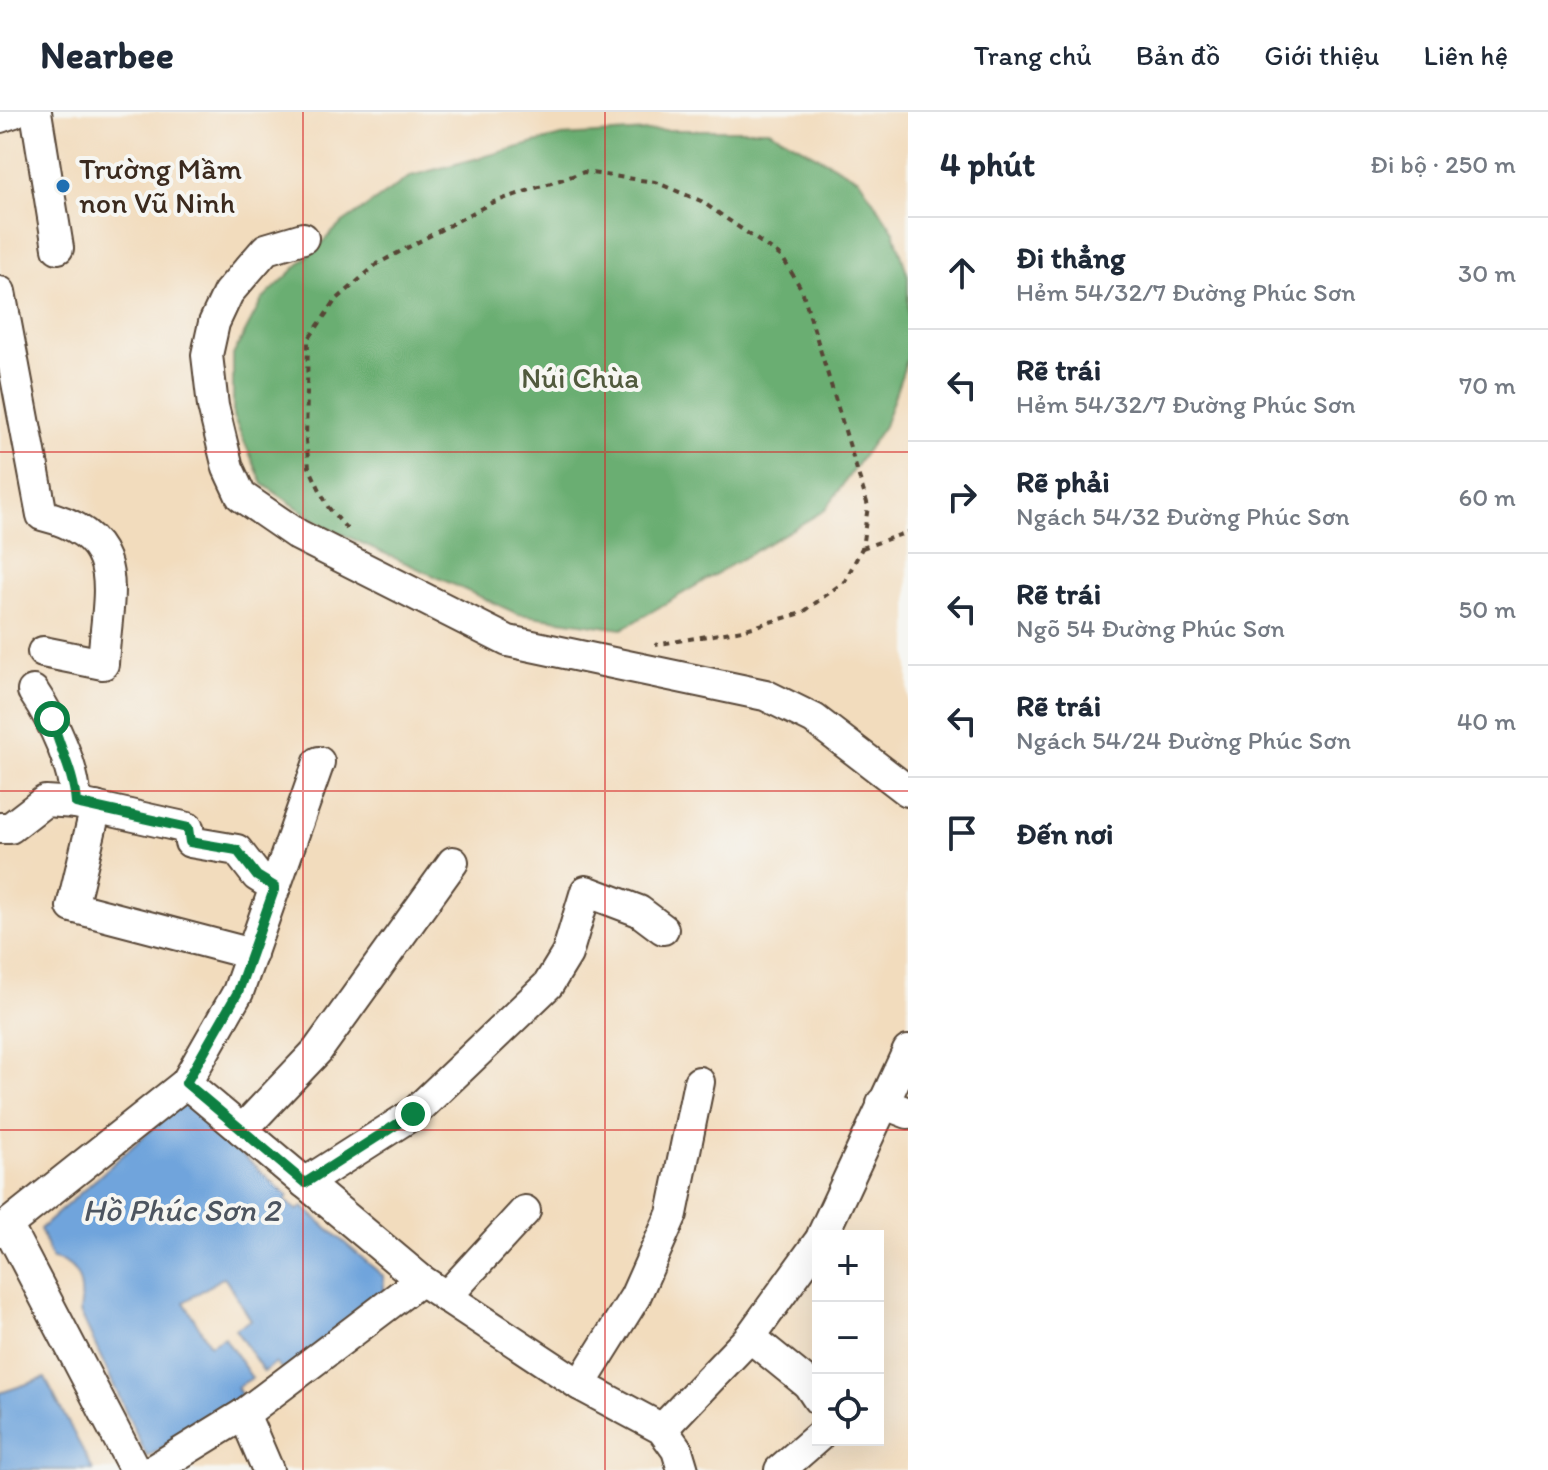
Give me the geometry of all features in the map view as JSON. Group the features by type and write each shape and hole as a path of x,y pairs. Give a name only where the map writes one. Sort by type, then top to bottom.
{"street":[{"path":"0,117 14,112"},
{"path":"36,112 58,248"},
{"path":"303,238 266,249 228,293 214,323 207,355 213,406 228,468 241,496 298,535 508,641 765,695 814,719 908,791"},
{"path":"0,292 42,515 66,521 96,540 109,563 103,664 43,652"},
{"path":"33,691 52,719 57,741 86,805 72,907 252,954"},
{"path":"135,1470 4,1229 186,1083 238,992 319,762"},
{"path":"0,828 10,828 45,801 86,805 188,828 190,842 237,850 257,876 275,887"},
{"path":"242,1130 317,1051 453,862"},
{"path":"305,1183 413,1114 548,985 567,954 586,891 639,911 663,929"},
{"path":"825,1230 895,1108 908,1051"},
{"path":"580,1385 635,1297 672,1214 699,1082"},
{"path":"186,1083 421,1280 580,1385 662,1429 677,1450 683,1470"},
{"path":"446,1297 525,1211"},
{"path":"662,1429 750,1337 812,1251"},
{"path":"153,1470 244,1414 421,1280"},
{"path":"750,1337 812,1390"},
{"path":"244,1414 268,1470"},
{"path":"780,1470 812,1442"}],"path":[{"path":"355,539 328,507 309,467 308,340 335,301 377,264 491,203 584,172 655,182 701,201 782,257 802,290 868,506 862,548 845,581 802,613 742,630 643,649"},
{"path":"862,548 908,532"}],"green space":[{"name":"Núi Chùa","path":"666,130 769,130 859,179 894,232 908,276 908,357 884,426 825,510 622,629 518,614 324,526 263,484 233,416 233,355 262,300 340,225 411,176 561,136"}],"water":[{"name":"Hồ Phúc Sơn 2","path":"180,1104 188,1106 288,1196 285,1201 297,1210 303,1207 383,1276 385,1298 285,1372 275,1363 264,1372 235,1329 251,1320 224,1277 184,1302 210,1345 224,1337 252,1378 237,1387 243,1398 147,1457 80,1312 78,1278 69,1265 52,1259 40,1229"},
{"path":"45,1378 93,1470 0,1470 0,1393"}],"place":[{"name":"Trường Mầm non Vũ Ninh","path":"63,186"}],"route":[{"path":"52,719 57,741 75,781 76,803 188,828 190,842 237,850 257,876 275,887 238,992 186,1083 305,1183 413,1114"}]}
